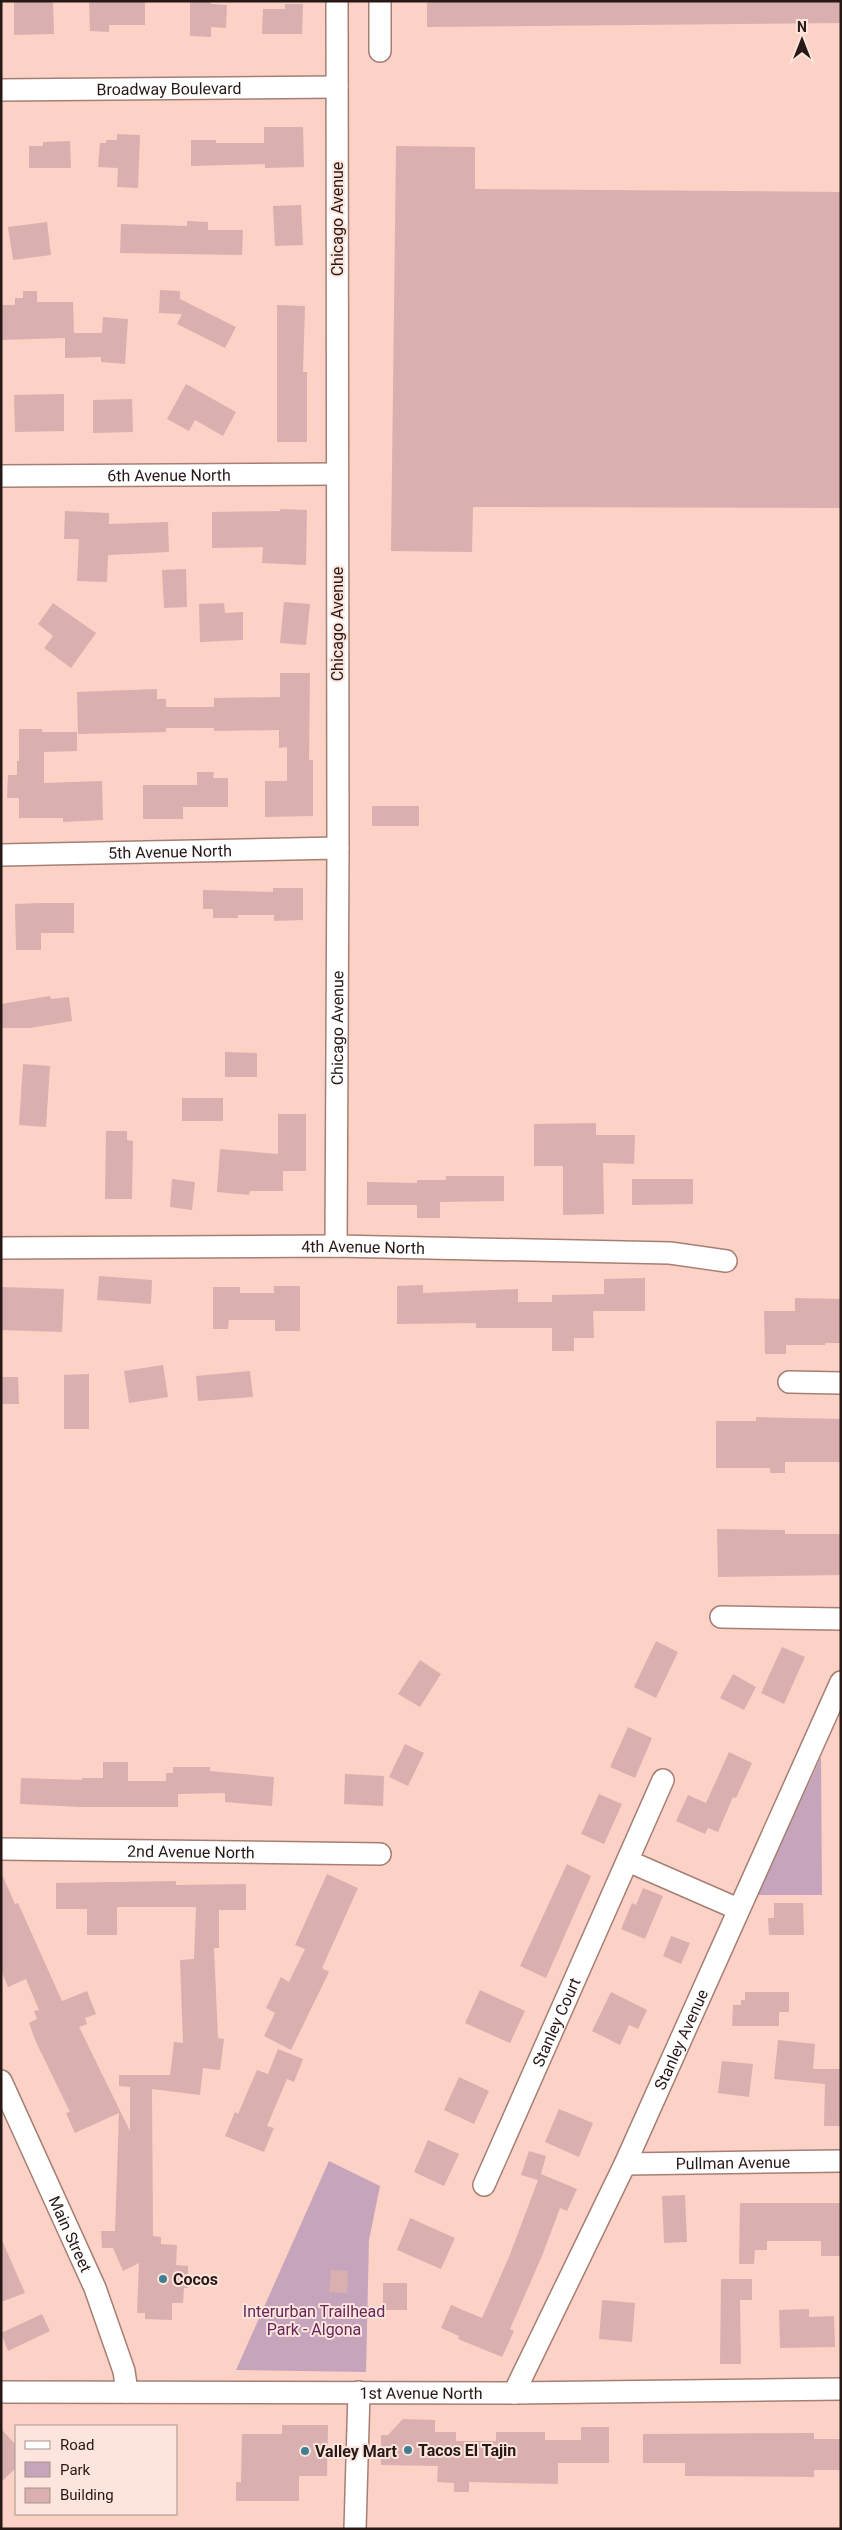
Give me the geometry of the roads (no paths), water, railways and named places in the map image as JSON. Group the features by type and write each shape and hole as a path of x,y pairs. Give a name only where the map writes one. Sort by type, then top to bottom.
{"street":[{"name":"Chicago Avenue","path":"336,1246 338,848 336,474 337,1"},
{"path":"380,1 380,51"},
{"name":"Broadway Boulevard","path":"1,90 337,87"},
{"name":"6th Avenue North","path":"1,476 336,474"},
{"name":"5th Avenue North","path":"1,855 338,848"},
{"name":"4th Avenue North","path":"1,1248 336,1246 670,1253 726,1261"},
{"path":"789,1382 841,1383"},
{"path":"721,1617 841,1619"},
{"name":"Stanley Avenue","path":"514,2393 624,2164 841,1682"},
{"name":"Stanley Court","path":"484,2185 664,1780"},
{"name":"2nd Avenue North","path":"1,1849 380,1854"},
{"path":"628,1861 738,1909"},
{"name":"Main Street","path":"1,2081 95,2288 124,2371 127,2392"},
{"name":"Pullman Avenue","path":"624,2164 841,2161"},
{"name":"1st Avenue North","path":"1,2392 514,2393 841,2389"},
{"path":"355,2529 358,2392"}],"place":[{"name":"Cocos","path":"163,2279"},
{"name":"Tacos El Tajin","path":"408,2450"},
{"name":"Valley Mart","path":"305,2451"}],"park label":[{"name":"Interurban Trailhead Park - Algona","path":"314,2320"}]}
